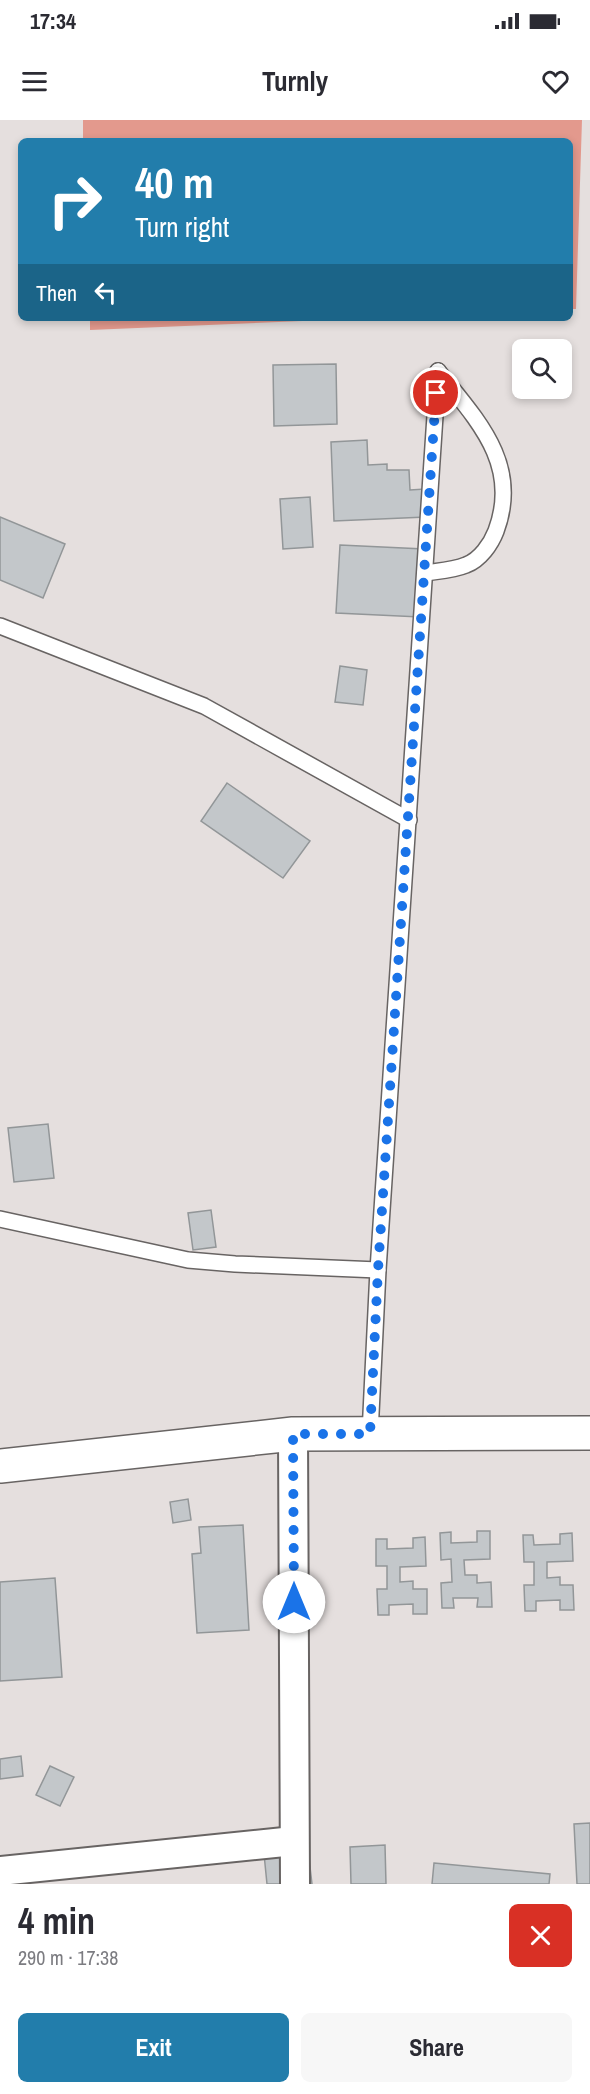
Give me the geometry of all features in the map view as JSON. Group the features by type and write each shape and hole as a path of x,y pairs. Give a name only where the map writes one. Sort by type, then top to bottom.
{"main road":[{"path":"0,1466 293,1434 590,1433"}],"street":[{"path":"293,1434 295,1884"},
{"path":"0,1871 294,1841"}],"lane":[{"path":"370,1434 378,1270 438,371 477,420 491,444 505,489 501,516 494,536 482,555 467,565 425,573"},
{"path":"0,626 204,706 409,820"},
{"path":"0,1219 188,1260 378,1270"}],"shaded area":[{"path":"83,120 582,120 576,309 573,309 573,138 83,138"},
{"path":"90,321 304,321 90,330"}],"building":[{"path":"336,364 337,424 274,426 273,365"},
{"path":"367,440 368,465 387,464 387,470 409,470 410,490 425,489 426,517 334,521 331,442"},
{"path":"310,497 313,547 283,549 280,499"},
{"path":"0,517 65,544 43,598 0,580"},
{"path":"340,545 424,549 420,617 336,613"},
{"path":"340,666 367,670 363,705 335,702"},
{"path":"227,783 310,841 283,878 201,821"},
{"path":"48,1124 54,1178 14,1182 8,1128"},
{"path":"211,1210 216,1247 193,1250 188,1213"},
{"path":"188,1499 191,1520 173,1523 170,1502"},
{"path":"243,1525 249,1630 197,1633 192,1554 201,1553 199,1527"},
{"path":"477,1531 490,1531 490,1559 464,1560 465,1575 477,1575 477,1583 491,1582 492,1607 477,1607 478,1598 453,1598 454,1608 442,1608 441,1583 452,1582 451,1559 441,1560 440,1533 451,1532 451,1543 477,1542"},
{"path":"572,1533 573,1561 547,1562 547,1578 560,1577 560,1585 573,1585 574,1610 560,1610 560,1600 536,1601 536,1611 525,1611 524,1585 534,1585 534,1562 524,1562 523,1535 533,1535 534,1545 560,1544 560,1534"},
{"path":"425,1537 426,1566 400,1567 400,1582 413,1581 413,1589 427,1589 427,1614 413,1614 413,1604 389,1605 389,1615 378,1615 377,1589 387,1589 387,1566 376,1566 376,1539 387,1539 387,1549 413,1548 413,1538"},
{"path":"55,1578 62,1677 0,1681 0,1582"},
{"path":"21,1756 23,1776 0,1779 0,1759"},
{"path":"50,1766 74,1777 60,1806 36,1795"},
{"path":"590,1823 590,1884 577,1884 574,1824"},
{"path":"385,1845 386,1884 351,1884 350,1847"},
{"path":"308,1850 312,1884 267,1884 264,1854"},
{"path":"434,1863 550,1874 549,1884 432,1884"}],"route":[{"path":"294,1602 293,1434 370,1434 378,1270 436,393"}]}
